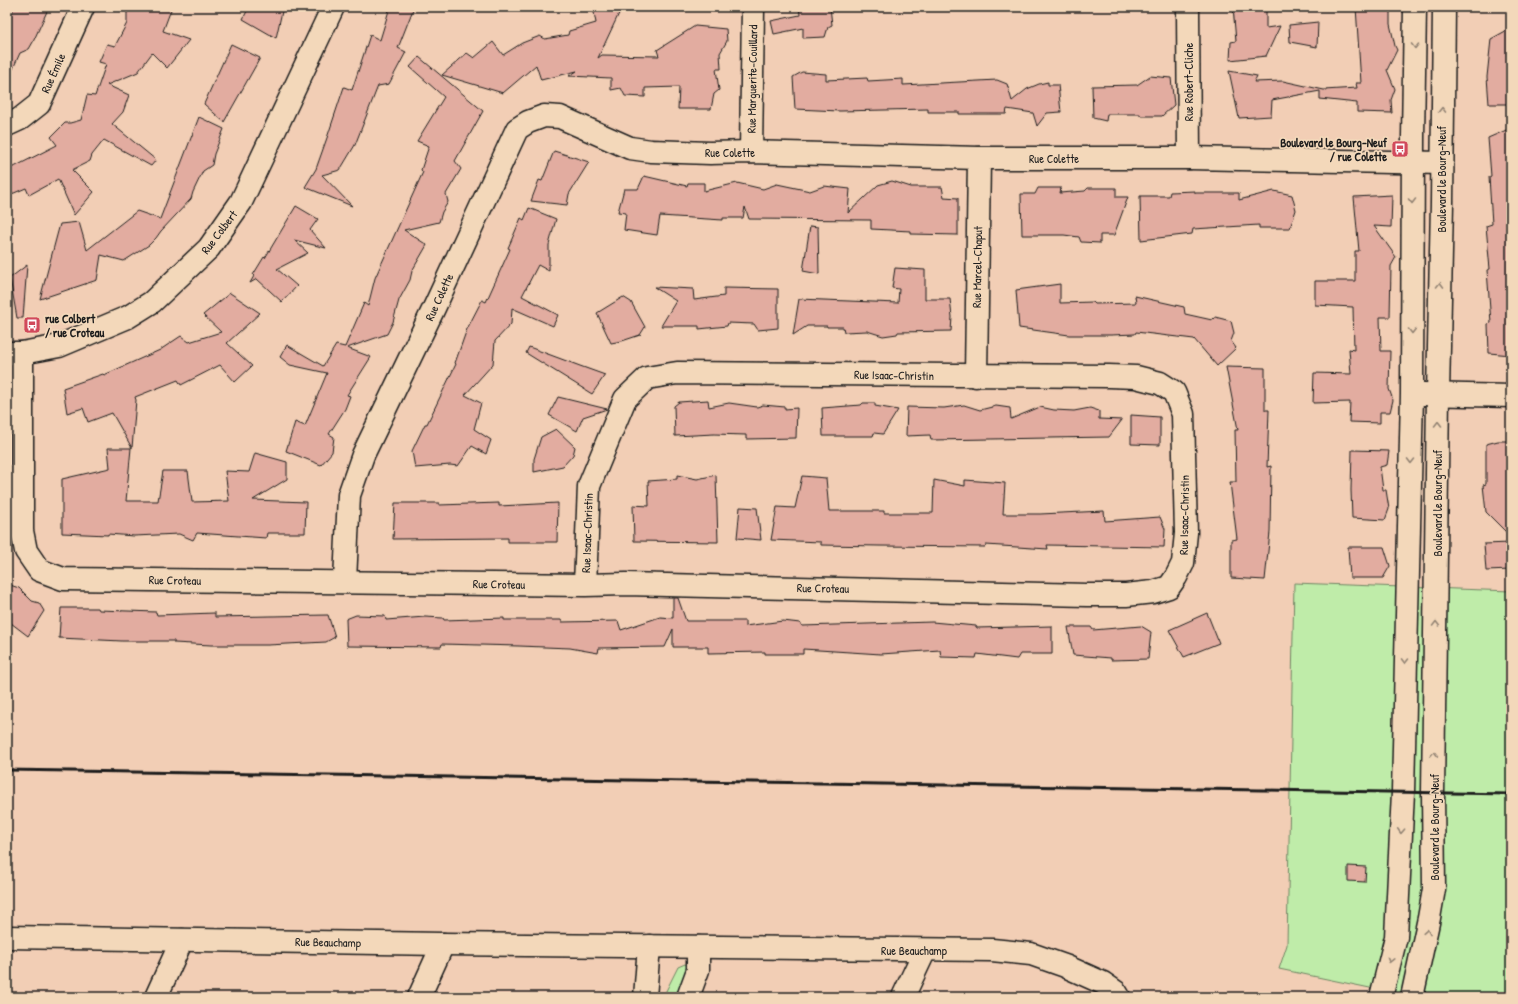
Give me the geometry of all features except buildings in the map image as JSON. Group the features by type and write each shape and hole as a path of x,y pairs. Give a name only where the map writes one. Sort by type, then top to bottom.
{"street":[{"name":"Rue Émile","path":"7,125 20,119 39,104 83,7"},
{"name":"Rue Colbert","path":"15,353 59,346 128,317 152,302 209,248 241,202 333,7"},
{"name":"Rue Marguerite-Couillard","path":"751,152 753,7"},
{"name":"Rue Robert-Cliche","path":"1188,7 1189,158"},
{"path":"1381,997 1396,937 1403,792 1412,394 1415,7"},
{"name":"Boulevard le Bourg-Neuf","path":"1412,997 1434,889 1433,793 1444,7"},
{"name":"Rue Colette","path":"345,581 349,495 363,455 434,308 517,129 528,122 544,116 560,117 630,148 651,151 979,158 1189,158 1442,163"},
{"name":"Rue Marcel-Chaput","path":"976,376 979,158"},
{"name":"Rue Croteau","path":"15,353 22,531 26,551 39,570 63,578 585,585 626,584 1126,595 1152,592 1163,589 1168,587 1176,577"},
{"name":"Rue Isaac-Christin","path":"585,585 589,486 624,398 647,378 677,373 976,376 1052,375 1136,378 1160,383 1174,392 1183,414 1186,533 1183,563 1176,577"},
{"path":"1412,394 1511,396"},
{"name":"Rue Beauchamp","path":"7,937 443,944 992,950 1031,954 1065,966 1102,983 1116,992 1120,997"},
{"path":"156,997 182,940"},
{"path":"419,997 443,944"},
{"path":"645,997 649,946"},
{"path":"688,997 698,970 698,947"},
{"path":"903,997 924,950"}],"green space":[{"path":"1294,583 1511,591 1511,997 1413,997 1279,969 1287,945"},
{"path":"685,964 691,967 679,997 663,997 678,967"}],"railway":[{"path":"7,770 1511,794"}],"place":[{"name":"Boulevard le Bourg-Neuf / rue Colette","path":"1400,149"},
{"name":"rue Colbert / rue Croteau","path":"32,325"}]}
